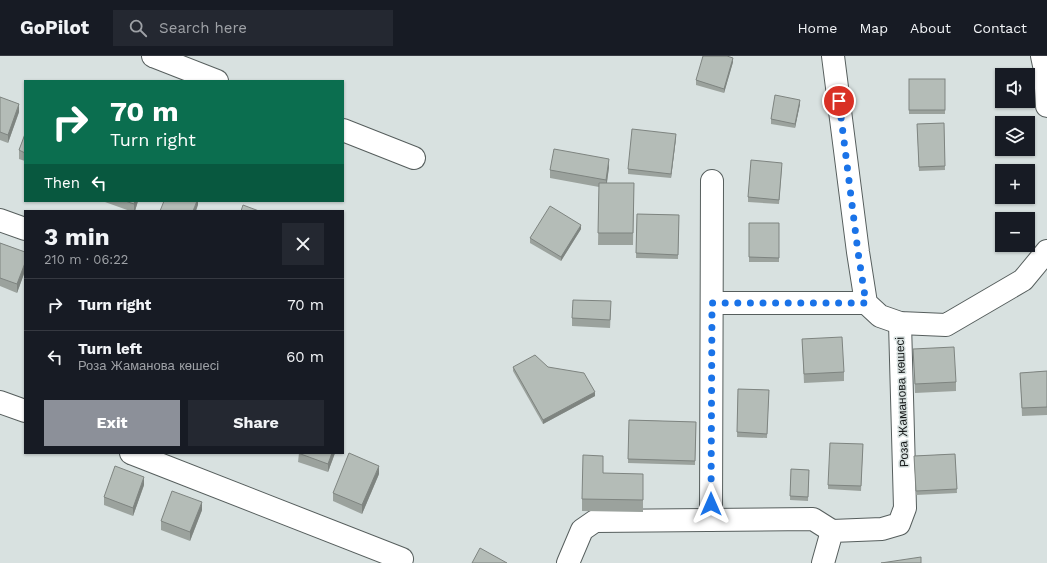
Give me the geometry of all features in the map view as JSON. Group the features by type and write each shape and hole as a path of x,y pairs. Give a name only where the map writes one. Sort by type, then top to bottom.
{"street":[{"path":"153,56 214,80"},
{"path":"712,303 866,303 833,56"},
{"path":"1042,56 1045,70 1047,106"},
{"path":"344,130 414,158"},
{"path":"711,520 712,181"},
{"path":"0,220 24,229"},
{"path":"900,323 946,325 1023,280 1047,251"},
{"name":"Роза Жаманова көшесі","path":"832,531 882,529 899,524 905,508 900,323 880,316 866,303"},
{"path":"0,402 24,412"},
{"path":"134,454 402,559"},
{"path":"568,563 582,530 595,521 813,519 832,531 823,563"}],"building":[{"path":"703,56 727,56 733,58 724,89 696,80"},
{"path":"909,79 945,79 945,110 909,110"},
{"path":"775,95 800,100 795,124 771,119"},
{"path":"0,97 19,104 8,135 0,132"},
{"path":"944,123 945,166 919,167 917,124"},
{"path":"632,129 676,134 671,174 628,169"},
{"path":"24,137 24,152 19,150"},
{"path":"554,149 609,159 606,180 550,170"},
{"path":"751,160 782,163 779,200 748,197"},
{"path":"599,183 634,183 633,233 598,233"},
{"path":"164,202 197,202 193,210 160,210"},
{"path":"243,205 256,210 241,210"},
{"path":"550,206 581,225 561,257 530,238"},
{"path":"637,214 679,215 678,255 636,253"},
{"path":"749,223 779,223 779,258 749,257"},
{"path":"0,243 24,252 24,266 17,284 0,278"},
{"path":"573,300 611,301 610,320 572,318"},
{"path":"842,337 844,372 804,374 802,339"},
{"path":"954,347 956,382 915,384 913,349"},
{"path":"535,355 548,367 584,373 595,392 543,420 513,367"},
{"path":"1047,371 1047,407 1022,408 1020,373"},
{"path":"738,389 769,390 767,434 737,432"},
{"path":"629,420 696,422 695,461 628,459"},
{"path":"830,443 863,444 861,486 828,485"},
{"path":"349,453 379,466 362,505 333,493"},
{"path":"301,454 332,454 328,464"},
{"path":"955,454 957,489 916,491 914,456"},
{"path":"583,455 603,456 603,473 643,474 643,500 582,499"},
{"path":"115,466 144,477 133,508 104,497"},
{"path":"791,469 809,470 808,497 790,496"},
{"path":"172,491 202,502 190,532 161,521"},
{"path":"480,548 507,563 472,563"},
{"path":"921,557 921,563 881,563"}],"route":[{"path":"711,504 712,303 866,303 839,101"}]}
